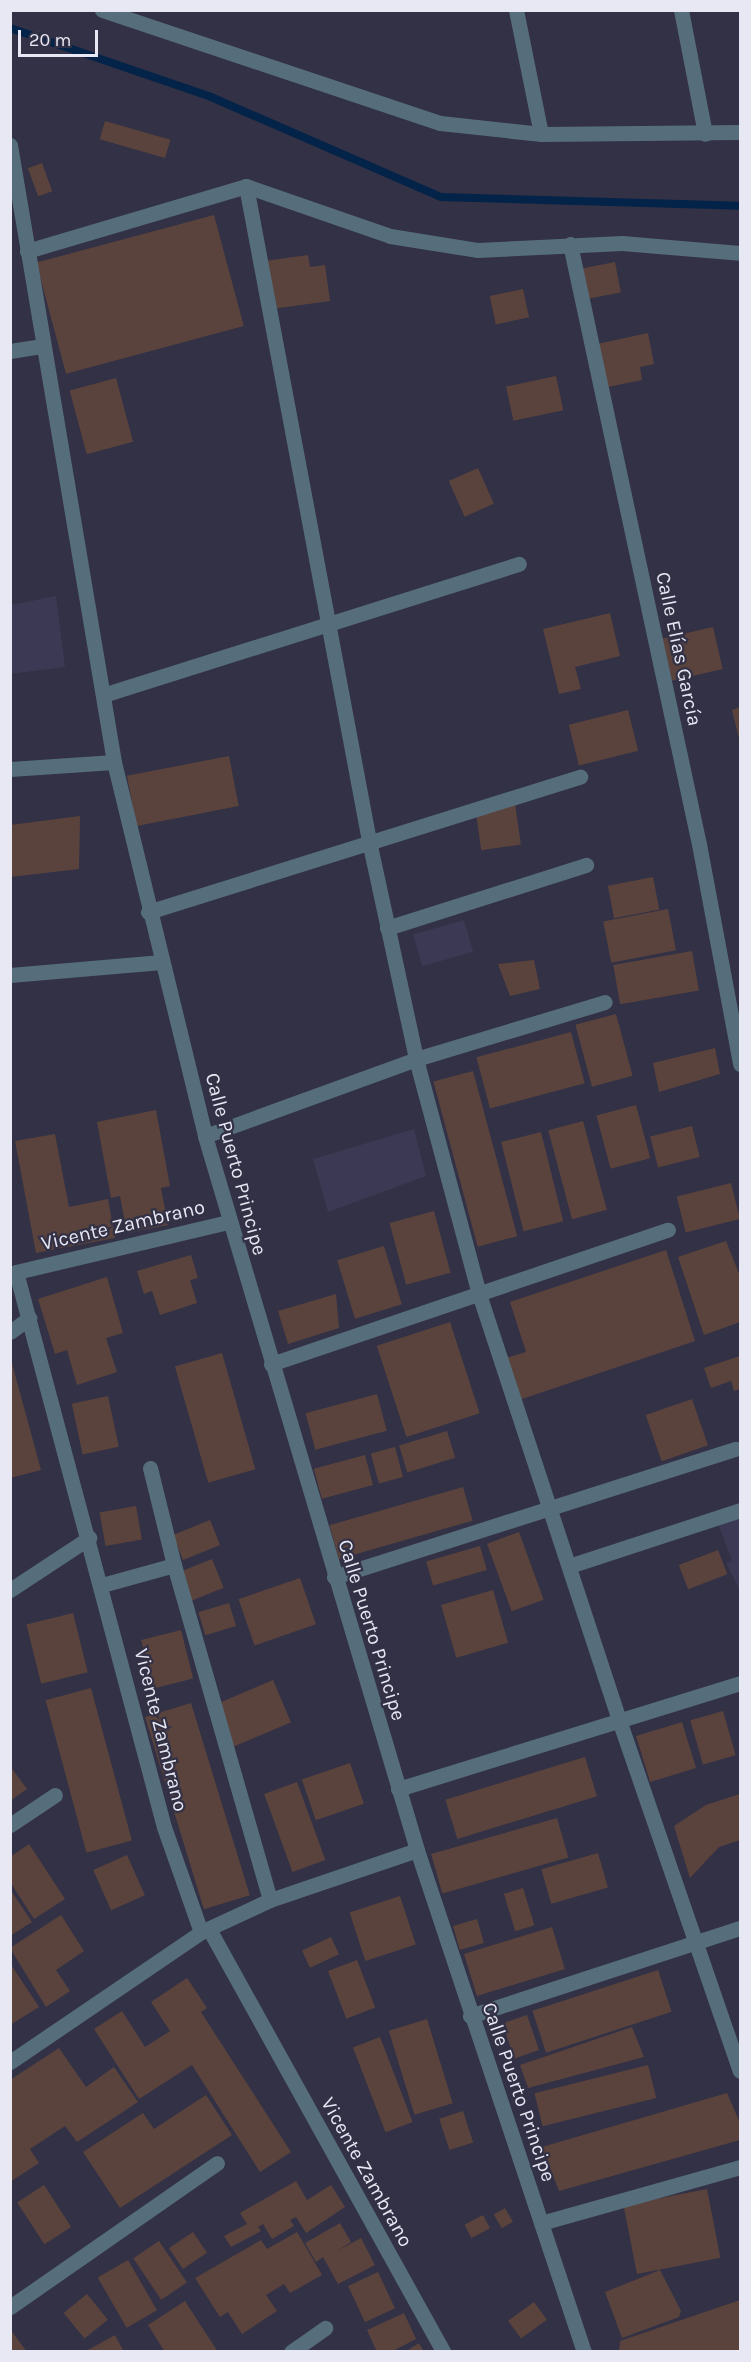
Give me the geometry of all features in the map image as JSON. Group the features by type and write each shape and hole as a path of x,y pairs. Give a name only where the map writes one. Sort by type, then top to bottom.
{"street":[{"path":"102,10 440,123 541,134 741,132"},
{"path":"516,10 541,134"},
{"path":"681,10 705,134"},
{"name":"Calle Puerto Principe","path":"10,145 114,762 160,962 228,1222 398,1789 470,2016 584,2352"},
{"path":"27,251 246,186 390,236 477,250 622,243 741,253"},
{"path":"246,186 369,841 416,1059 479,1294 619,1720 741,2071"},
{"name":"Calle Elías García","path":"570,244 699,844 741,1064"},
{"path":"10,351 43,346"},
{"path":"103,695 519,564"},
{"path":"10,769 114,762"},
{"path":"148,912 369,841 580,777"},
{"path":"387,928 586,865"},
{"path":"10,975 160,962"},
{"path":"206,1136 416,1059 605,1002"},
{"name":"Vicente Zambrano","path":"228,1222 16,1272 102,1585 164,1827 205,1931 443,2352"},
{"path":"271,1364 668,1230"},
{"path":"10,1332 29,1318"},
{"path":"334,1577 736,1449"},
{"path":"150,1468 174,1565 270,1900"},
{"path":"569,1566 741,1510"},
{"path":"10,1590 89,1538"},
{"path":"102,1585 174,1565"},
{"path":"398,1789 741,1683"},
{"path":"10,1825 55,1795"},
{"path":"10,2062 205,1931 270,1900 417,1850"},
{"path":"470,2016 741,1928"},
{"path":"10,2307 217,2163"},
{"path":"542,2223 741,2167"},
{"path":"291,2352 325,2328"}],"shaded area":[{"path":"56,596 65,667 11,674 11,605"},
{"path":"464,920 473,952 422,966 413,935"},
{"path":"414,1129 426,1176 328,1212 313,1159"},
{"path":"740,1509 740,1590 726,1563 732,1561 716,1518"}],"building":[{"path":"105,121 170,140 165,158 100,139"},
{"path":"42,163 52,191 38,196 28,168"},
{"path":"214,215 244,326 66,374 36,263"},
{"path":"308,255 310,267 325,265 330,301 272,309 265,261"},
{"path":"615,262 621,292 583,300 577,269"},
{"path":"523,289 529,317 496,324 490,296"},
{"path":"648,333 654,364 640,367 642,380 598,389 588,346"},
{"path":"556,376 563,410 513,421 506,387"},
{"path":"116,378 133,442 87,454 70,390"},
{"path":"478,468 494,504 465,517 449,481"},
{"path":"610,613 620,656 575,667 581,689 559,694 543,629"},
{"path":"713,627 723,669 666,682 656,640"},
{"path":"740,707 740,743 732,710"},
{"path":"628,710 638,751 579,766 569,725"},
{"path":"229,756 239,806 137,826 127,776"},
{"path":"515,803 521,845 481,850 475,809"},
{"path":"80,816 79,869 10,877 10,825"},
{"path":"653,877 659,909 614,918 608,886"},
{"path":"668,909 676,950 611,963 603,922"},
{"path":"692,951 699,990 620,1004 613,965"},
{"path":"534,960 540,989 510,996 498,964"},
{"path":"616,1014 633,1076 592,1087 575,1025"},
{"path":"571,1032 585,1083 490,1109 476,1057"},
{"path":"715,1048 720,1074 659,1092 653,1063"},
{"path":"473,1071 517,1236 478,1247 433,1082"},
{"path":"636,1105 650,1158 611,1169 596,1116"},
{"path":"156,1110 170,1186 161,1188 168,1225 127,1233 120,1196 111,1198 97,1122"},
{"path":"583,1121 607,1210 572,1219 548,1130"},
{"path":"692,1126 700,1157 658,1167 650,1136"},
{"path":"541,1132 563,1221 523,1231 501,1142"},
{"path":"55,1134 69,1207 108,1199 115,1238 36,1253 15,1141"},
{"path":"731,1183 740,1219 686,1232 677,1197"},
{"path":"434,1211 451,1273 406,1285 390,1223"},
{"path":"726,1241 740,1276 740,1322 704,1335 678,1257"},
{"path":"384,1246 402,1304 355,1319 337,1260"},
{"path":"666,1250 695,1341 519,1400 506,1358 526,1352 510,1302"},
{"path":"191,1255 198,1278 190,1280 197,1303 160,1315 152,1291 144,1294 137,1271"},
{"path":"107,1277 123,1333 106,1338 117,1372 77,1385 67,1350 55,1354 38,1299"},
{"path":"336,1294 339,1328 288,1344 278,1311"},
{"path":"450,1322 480,1413 406,1437 377,1346"},
{"path":"222,1353 255,1469 208,1483 175,1367"},
{"path":"10,1356 41,1470 10,1478"},
{"path":"740,1356 740,1389 734,1391 731,1381 711,1388 704,1368"},
{"path":"377,1394 387,1431 315,1450 306,1413"},
{"path":"108,1396 119,1447 83,1455 72,1404"},
{"path":"692,1399 708,1445 662,1461 646,1415"},
{"path":"447,1431 455,1458 407,1472 399,1446"},
{"path":"395,1447 403,1477 379,1483 371,1453"},
{"path":"365,1455 373,1485 322,1499 314,1469"},
{"path":"463,1487 473,1521 339,1559 329,1525"},
{"path":"136,1506 142,1539 105,1546 100,1512"},
{"path":"210,1520 220,1545 183,1560 173,1535"},
{"path":"519,1532 544,1600 512,1611 487,1544"},
{"path":"480,1546 487,1570 433,1585 426,1561"},
{"path":"718,1550 727,1574 688,1589 679,1565"},
{"path":"212,1559 224,1588 189,1602 178,1573"},
{"path":"300,1578 316,1624 254,1645 239,1599"},
{"path":"493,1590 508,1643 456,1658 441,1605"},
{"path":"229,1603 236,1626 205,1635 198,1612"},
{"path":"73,1613 88,1672 41,1684 26,1625"},
{"path":"181,1630 193,1679 153,1688 141,1640"},
{"path":"273,1680 291,1722 232,1747 214,1705"},
{"path":"91,1688 132,1841 86,1853 46,1700"},
{"path":"191,1703 250,1895 204,1909 145,1717"},
{"path":"723,1711 736,1755 703,1765 690,1720"},
{"path":"682,1722 696,1768 650,1782 636,1736"},
{"path":"585,1757 597,1796 457,1839 445,1800"},
{"path":"350,1763 364,1804 316,1820 302,1780"},
{"path":"10,1766 27,1789 10,1801"},
{"path":"297,1782 325,1860 292,1872 264,1794"},
{"path":"740,1794 740,1840 719,1847 690,1878 674,1826 706,1805"},
{"path":"557,1818 568,1857 442,1894 431,1854"},
{"path":"29,1844 65,1899 34,1919 10,1882 10,1857"},
{"path":"598,1853 608,1888 551,1904 541,1869"},
{"path":"127,1855 145,1895 111,1910 93,1870"},
{"path":"523,1888 534,1925 515,1931 504,1894"},
{"path":"10,1889 32,1922 10,1936"},
{"path":"400,1896 416,1945 365,1961 350,1912"},
{"path":"61,1915 84,1951 56,1970 70,1991 46,2007 10,1948"},
{"path":"477,1919 484,1943 460,1950 453,1926"},
{"path":"552,1927 565,1969 477,1996 464,1954"},
{"path":"331,1937 339,1954 310,1968 302,1951"},
{"path":"357,1960 375,2008 346,2019 328,1971"},
{"path":"10,1963 39,2007 10,2025"},
{"path":"658,1970 672,2012 546,2053 532,2011"},
{"path":"187,1978 207,2008 201,2012 291,2152 260,2172 192,2065 139,2099 94,2029 122,2011 145,2047 170,2031 151,2002"},
{"path":"527,2015 539,2050 514,2058 502,2023"},
{"path":"427,2019 453,2103 414,2115 389,2031"},
{"path":"632,2027 644,2057 528,2088 520,2065"},
{"path":"380,2037 413,2122 386,2132 353,2047"},
{"path":"59,2048 86,2087 114,2067 138,2102 77,2142 65,2126 30,2149 39,2163 10,2182 10,2080"},
{"path":"648,2065 656,2098 543,2126 534,2093"},
{"path":"727,2093 740,2123 740,2140 559,2191 542,2147"},
{"path":"206,2095 232,2135 120,2208 83,2152 143,2113 154,2129"},
{"path":"463,2111 473,2142 449,2150 439,2119"},
{"path":"296,2181 307,2200 331,2185 345,2207 306,2233 296,2217 290,2220 294,2226 272,2239 263,2224 258,2227 261,2231 231,2247 224,2236 247,2224 240,2213"},
{"path":"44,2185 71,2227 44,2244 17,2202"},
{"path":"707,2189 720,2258 637,2274 624,2205"},
{"path":"505,2208 513,2222 502,2228 494,2214"},
{"path":"483,2215 490,2228 472,2238 464,2225"},
{"path":"340,2223 351,2242 337,2251 361,2238 375,2265 338,2284 323,2257 316,2262 305,2243"},
{"path":"193,2232 207,2253 183,2269 169,2248"},
{"path":"297,2232 322,2275 290,2293 284,2284 266,2295 277,2311 242,2334 228,2312 220,2317 195,2278 261,2240 267,2249"},
{"path":"159,2241 187,2282 161,2300 133,2258"},
{"path":"128,2260 157,2310 127,2328 98,2278"},
{"path":"660,2270 681,2311 679,2317 622,2338 605,2292"},
{"path":"378,2272 395,2308 365,2322 348,2286"},
{"path":"87,2294 108,2320 84,2339 64,2313"},
{"path":"740,2300 740,2352 619,2352 620,2341"},
{"path":"185,2301 218,2352 165,2352 148,2325"},
{"path":"534,2302 547,2320 521,2339 508,2321"},
{"path":"404,2313 416,2339 391,2352 377,2352 367,2330"},
{"path":"10,2329 27,2352 10,2352"},
{"path":"115,2335 124,2352 84,2352"},
{"path":"419,2343 424,2352 405,2352"}],"waterway":[{"path":"10,28 211,97 441,197 740,206"}]}
